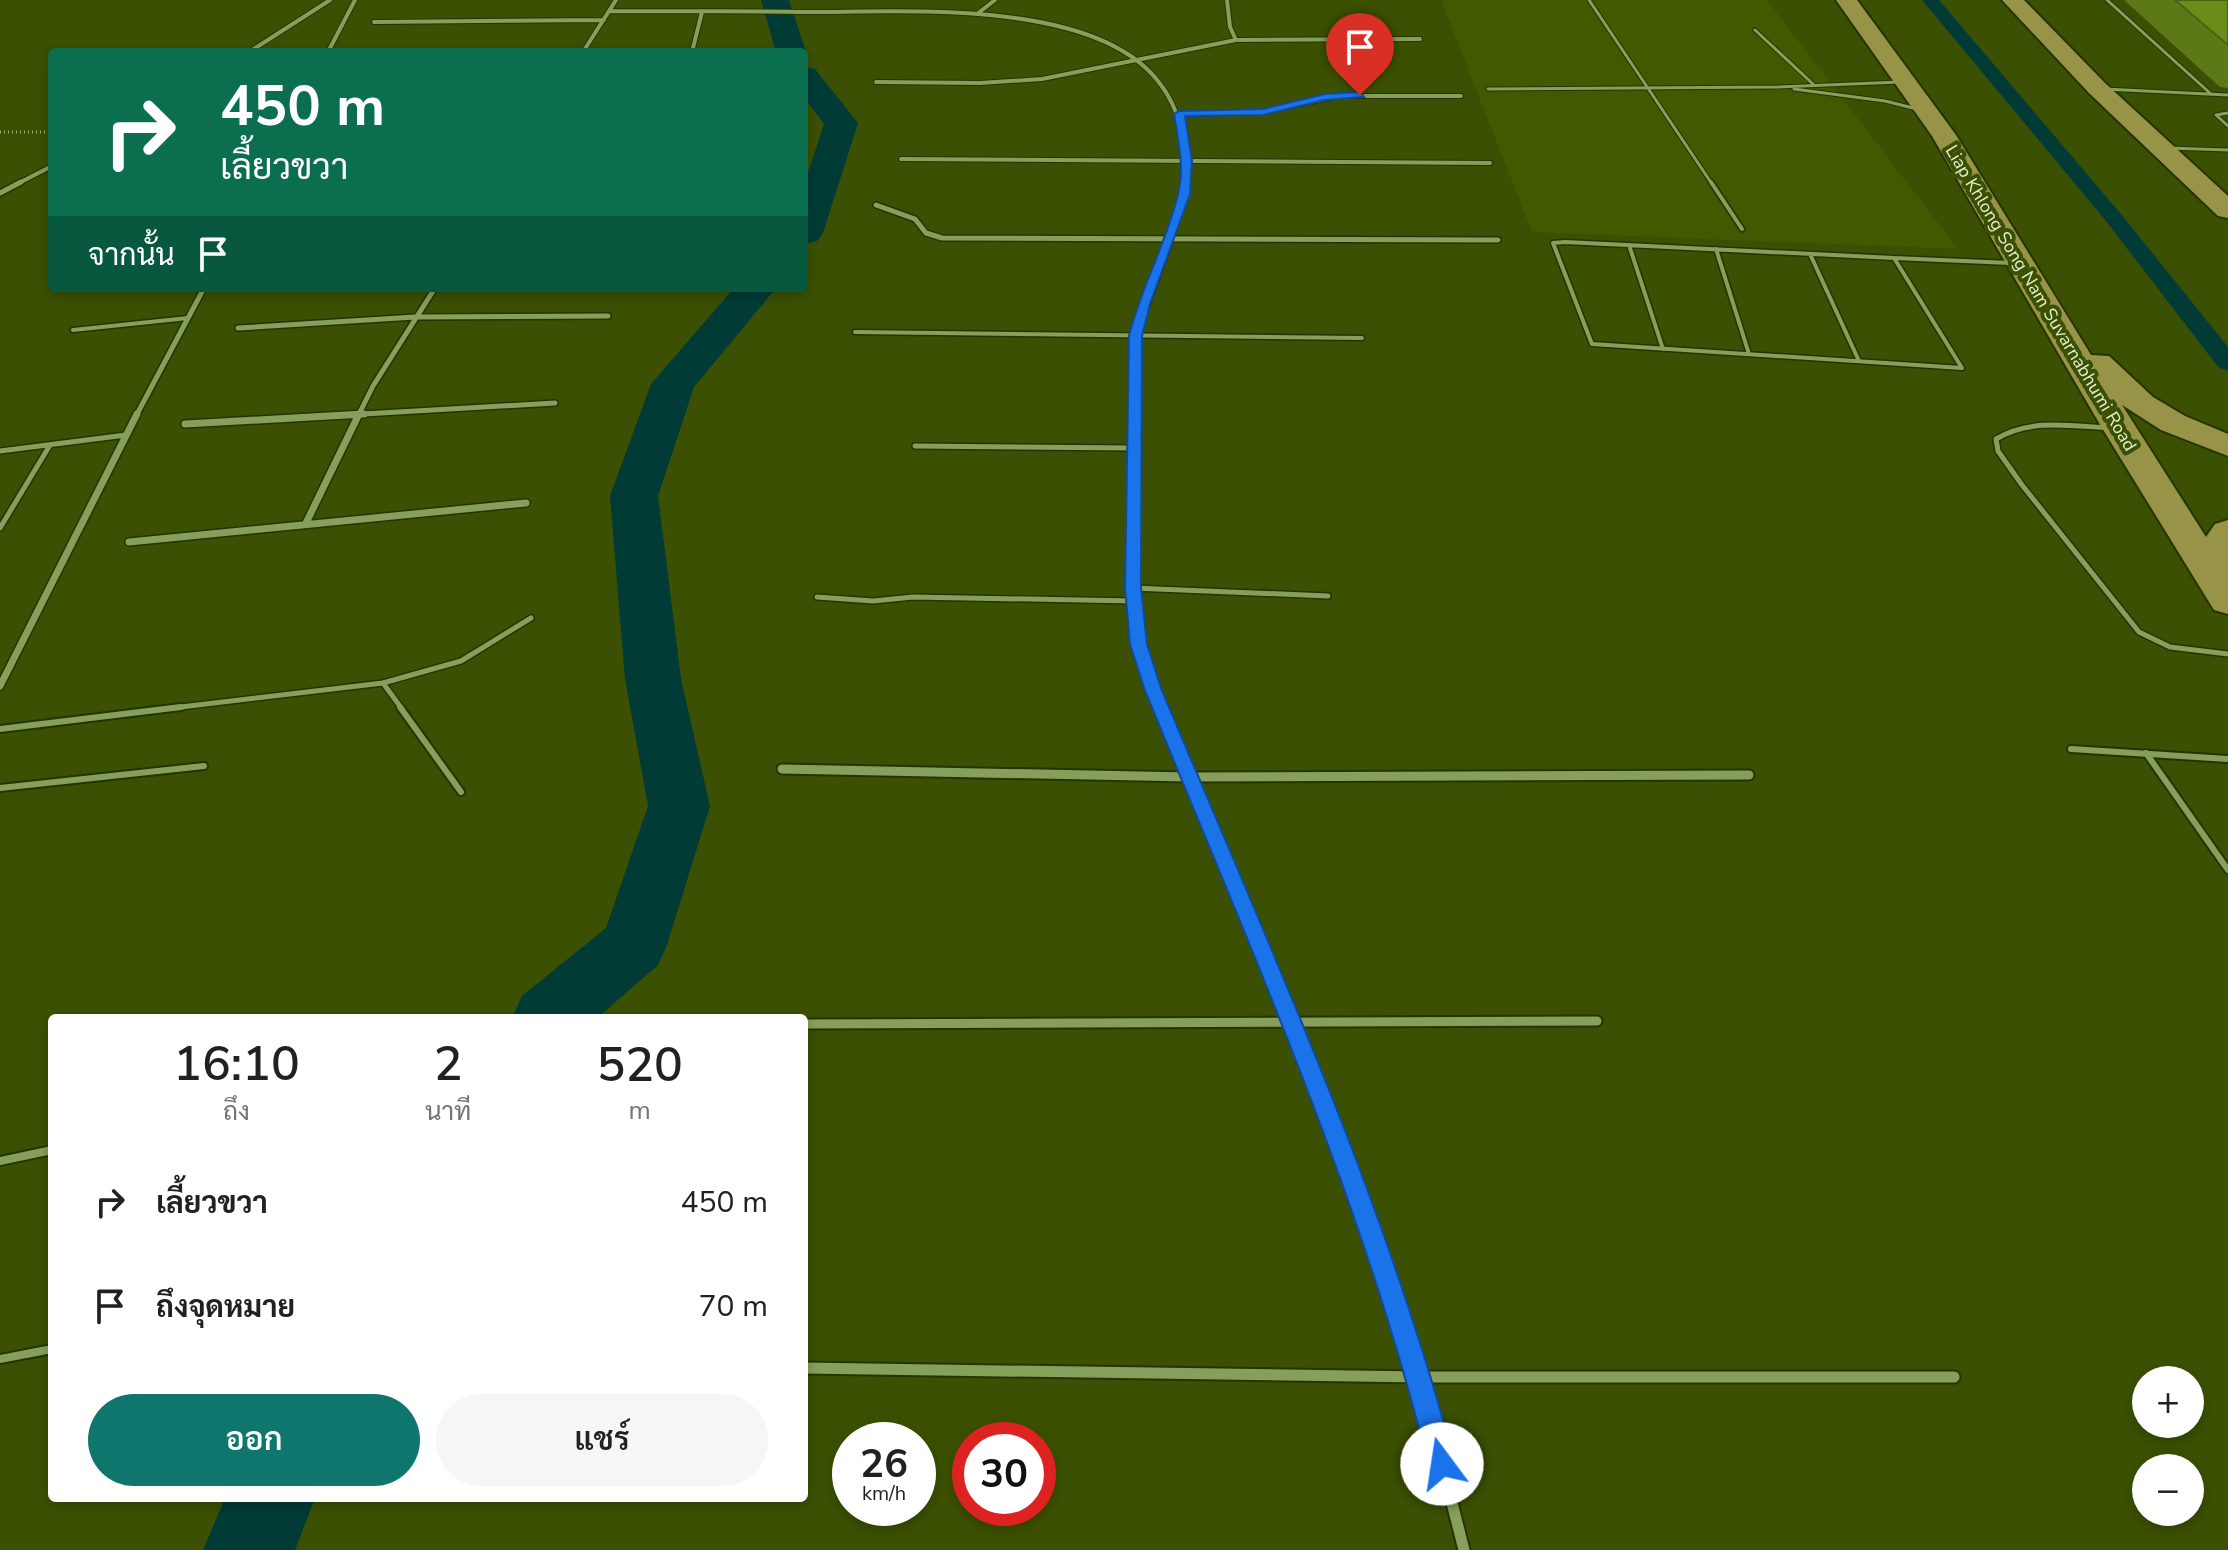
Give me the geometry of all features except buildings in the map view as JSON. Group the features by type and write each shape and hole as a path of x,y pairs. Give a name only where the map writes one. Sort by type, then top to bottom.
{"main road":[{"name":"Liap Khlong Song Nam Suvarnabhumi Road","path":"1846,0 1927,112 2029,275 2119,428 2227,570"},
{"path":"2012,0 2097,88 2228,210"},
{"path":"2029,275 2122,392 2182,429 2228,446"}],"street":[{"path":"255,48 330,0"},
{"path":"330,48 355,0"},
{"path":"586,48 616,0"},
{"path":"977,14 995,0"},
{"path":"1227,0 1230,27 1236,40"},
{"path":"610,11 977,14 1061,28 1103,42 1140,61 1168,91 1179,114 1187,161 1184,194 1143,304 1136,336 1133,588 1139,644 1188,777 1290,1021 1369,1228 1420,1377 1464,1550"},
{"path":"693,48 702,12"},
{"path":"374,22 604,20"},
{"path":"876,82 1008,82 1140,61 1236,40 1420,39"},
{"path":"1179,114 1263,112 1340,96 1461,96"},
{"path":"901,159 1490,163"},
{"path":"0,193 48,168"},
{"path":"876,205 915,219 926,233 942,238 1498,240"},
{"path":"0,686 202,292"},
{"path":"306,523 381,371 432,292"},
{"path":"238,328 415,317 608,316"},
{"path":"185,424 555,403"},
{"path":"129,542 526,503"},
{"path":"782,769 1188,777 1749,775"},
{"path":"808,1024 1597,1021"},
{"path":"808,1368 1420,1377 1954,1377"}],"lane":[{"path":"1589,0 1742,229"},
{"path":"2107,0 2211,94"},
{"path":"1755,30 1825,93"},
{"path":"1488,89 1778,87 1906,82"},
{"path":"1778,87 1885,101 1927,112"},
{"path":"2097,88 2228,95"},
{"path":"2228,113 2216,115 2228,126"},
{"path":"2161,148 2228,150"},
{"path":"1894,257 1962,368 1592,344 1553,243 1894,257 2029,275"},
{"path":"1629,245 1663,349"},
{"path":"1716,249 1749,354"},
{"path":"1810,254 1859,361"},
{"path":"73,330 188,318"},
{"path":"855,332 1362,338"},
{"path":"2119,428 2032,426 2008,429 1996,439 1998,451 2022,485 2139,632 2170,647 2228,654"},
{"path":"0,451 126,435"},
{"path":"0,528 50,445"},
{"path":"915,446 1134,448"},
{"path":"1133,588 1328,596"},
{"path":"817,597 873,601 913,597 1134,601"},
{"path":"0,729 383,683 461,661 531,618"},
{"path":"383,683 461,792"},
{"path":"2071,749 2228,759"},
{"path":"2146,753 2228,870"},
{"path":"0,788 204,766"},
{"path":"0,1161 48,1151"},
{"path":"0,1359 48,1350"}],"path":[{"path":"0,132 48,132"}],"shaded area":[{"path":"1441,0 1767,0 1958,249 1532,232"}],"waterway":[{"path":"775,0 790,48"},
{"path":"1930,0 2113,217 2228,363"},
{"path":"808,81 841,123 808,222"},
{"path":"552,1014 634,945 679,806 653,679 634,496 673,384 753,292"},
{"path":"249,1550 268,1502"}],"route":[{"path":"1360,95 1325,97 1263,112 1179,114 1187,161 1184,194 1143,304 1136,336 1133,588 1139,644 1152,688 1290,1021 1369,1228 1420,1377 1442,1464"}]}
